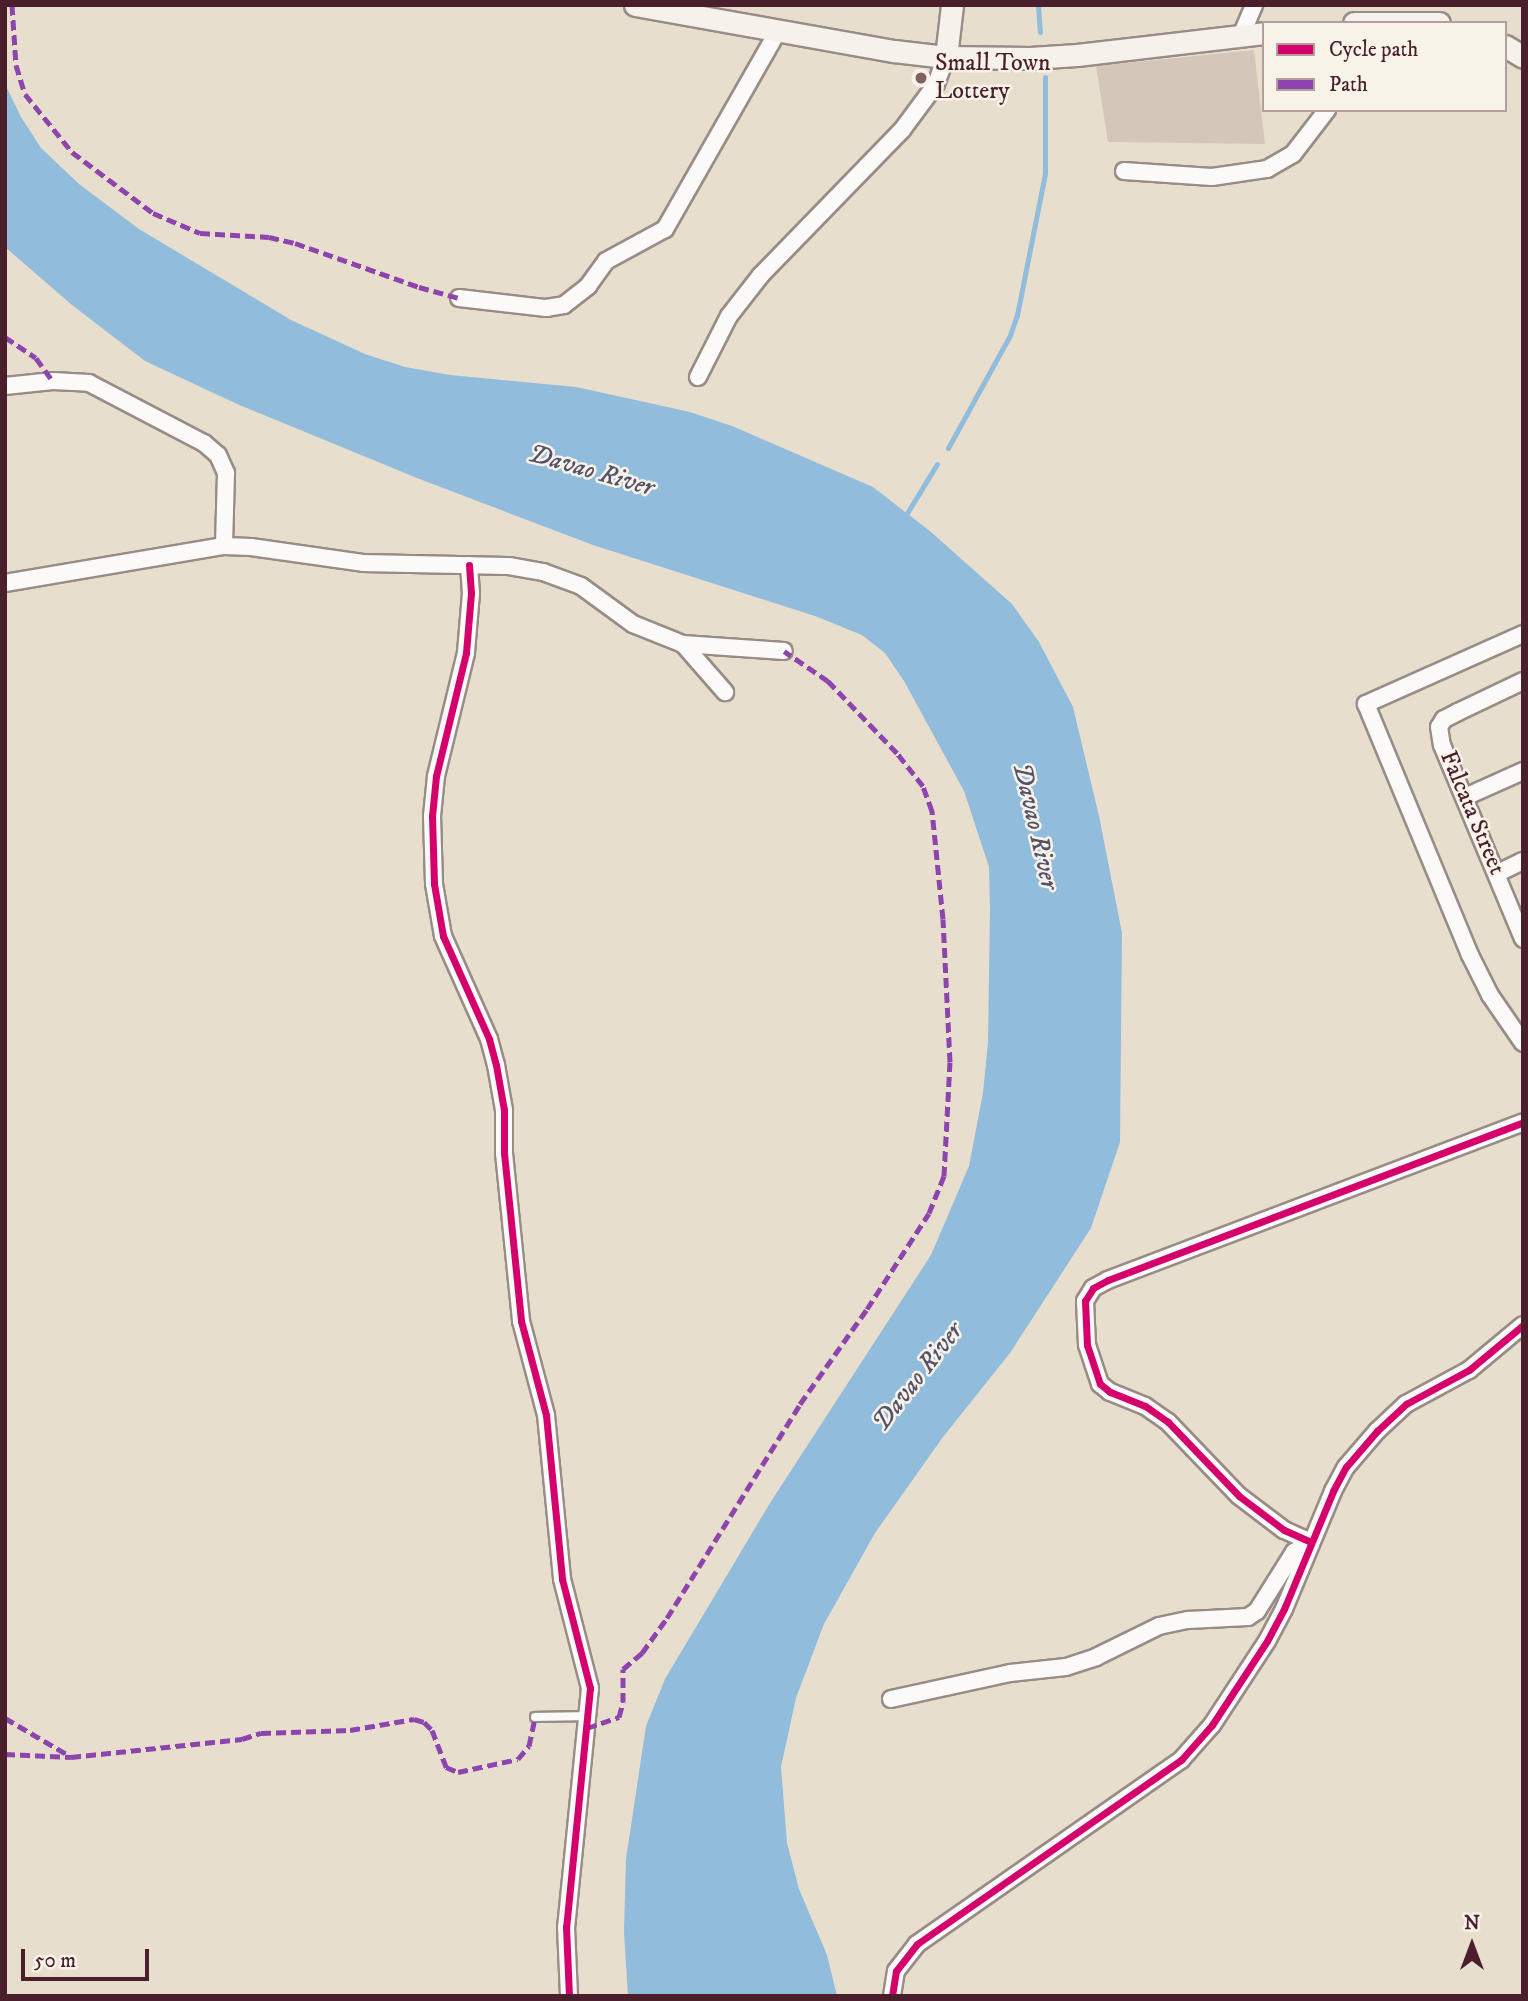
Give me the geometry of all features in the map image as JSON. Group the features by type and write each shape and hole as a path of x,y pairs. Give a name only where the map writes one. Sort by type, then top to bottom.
{"street":[{"path":"635,5 946,57 1030,58 1262,33"},
{"path":"698,377 729,316 761,275 902,130 936,84 946,57 952,5"},
{"path":"1241,36 1255,5"},
{"path":"458,298 546,308 564,305 588,286 606,261 665,229 778,31"},
{"path":"1507,47 1523,57"},
{"path":"1124,172 1212,177 1267,169 1293,154 1325,112"},
{"path":"5,386 53,381 89,383 204,443 218,455 226,473 225,546"},
{"path":"5,583 225,546 363,563 468,565 543,572 582,586 633,624 683,644 784,651"},
{"path":"468,565 471,593 466,653 436,776 432,816 435,902 443,936 489,1039 496,1065 504,1110 504,1153 521,1321 546,1415 562,1579 590,1688 566,1927 569,1996"},
{"path":"1523,634 1366,704 1470,955 1490,995 1523,1043"},
{"path":"683,644 725,692"},
{"name":"Falcata Street","path":"1523,681 1444,719 1439,727 1442,745 1498,873 1523,939"},
{"path":"1465,797 1523,771"},
{"path":"1498,873 1523,861"},
{"path":"1311,1542 1284,1530 1247,1502 1168,1422 1145,1406 1110,1392 1100,1384 1087,1345 1085,1301 1093,1288 1108,1280 1523,1122"},
{"path":"892,1996 896,1971 917,1944 1181,1760 1212,1725 1243,1681 1284,1609 1346,1467 1377,1431 1406,1404 1469,1370 1523,1325"},
{"path":"891,1699 996,1675 1066,1667 1096,1657 1159,1626 1188,1620 1248,1617 1258,1611 1294,1552 1311,1542"}],"lane":[{"path":"535,1717 588,1716"}],"water":[{"name":"Davao River","path":"5,84 21,117 41,148 79,184 139,229 291,320 365,354 405,367 450,375 576,387 690,412 732,426 873,487 931,532 1012,604 1039,642 1073,707 1099,816 1122,933 1120,1142 1091,1228 1010,1353 943,1437 875,1533 824,1624 796,1698 781,1767 787,1843 799,1889 827,1955 837,1996 628,1996 624,1932 626,1859 646,1726 665,1679 770,1503 931,1255 969,1166 983,1093 988,1042 990,908 989,867 964,791 904,681 885,653 862,635 815,616 593,545 417,478 237,404 145,361 72,305 5,247"}],"building":[{"path":"1254,50 1265,144 1108,142 1096,66"}],"waterway":[{"path":"1038,5 1040,32"},
{"path":"948,448 1010,335 1017,315 1045,173 1045,77"},
{"path":"904,518 937,464"}],"marked path":[{"path":"12,5 16,65 25,94 72,152 153,213 200,233 269,237 295,243 419,287 459,298"},
{"path":"5,337 36,358 53,381"},
{"path":"587,1728 619,1717 623,1702 623,1669 642,1653 667,1618 800,1404 867,1309 929,1213 944,1176 950,1062 943,919 932,811 923,786 897,753 828,681 784,651"},
{"path":"5,1754 71,1757 242,1739 261,1733 350,1730 414,1719 424,1722 432,1730 446,1767 458,1772 518,1759 529,1746 535,1717"},
{"path":"5,1718 68,1755"}],"cycle path":[{"path":"469,565 471,593 466,653 436,776 432,816 434,884 443,936 489,1039 496,1065 504,1110 504,1153 521,1321 546,1415 562,1579 590,1688 566,1927 569,1996"},
{"path":"1311,1542 1284,1530 1239,1496 1168,1422 1145,1406 1110,1392 1100,1384 1087,1345 1085,1301 1093,1288 1108,1280 1523,1122"},
{"path":"892,1996 896,1971 917,1944 1181,1760 1212,1725 1267,1641 1284,1609 1333,1491 1346,1467 1377,1431 1406,1404 1469,1370 1523,1325"}],"place":[{"name":"Small Town Lottery","path":"921,78"}]}
